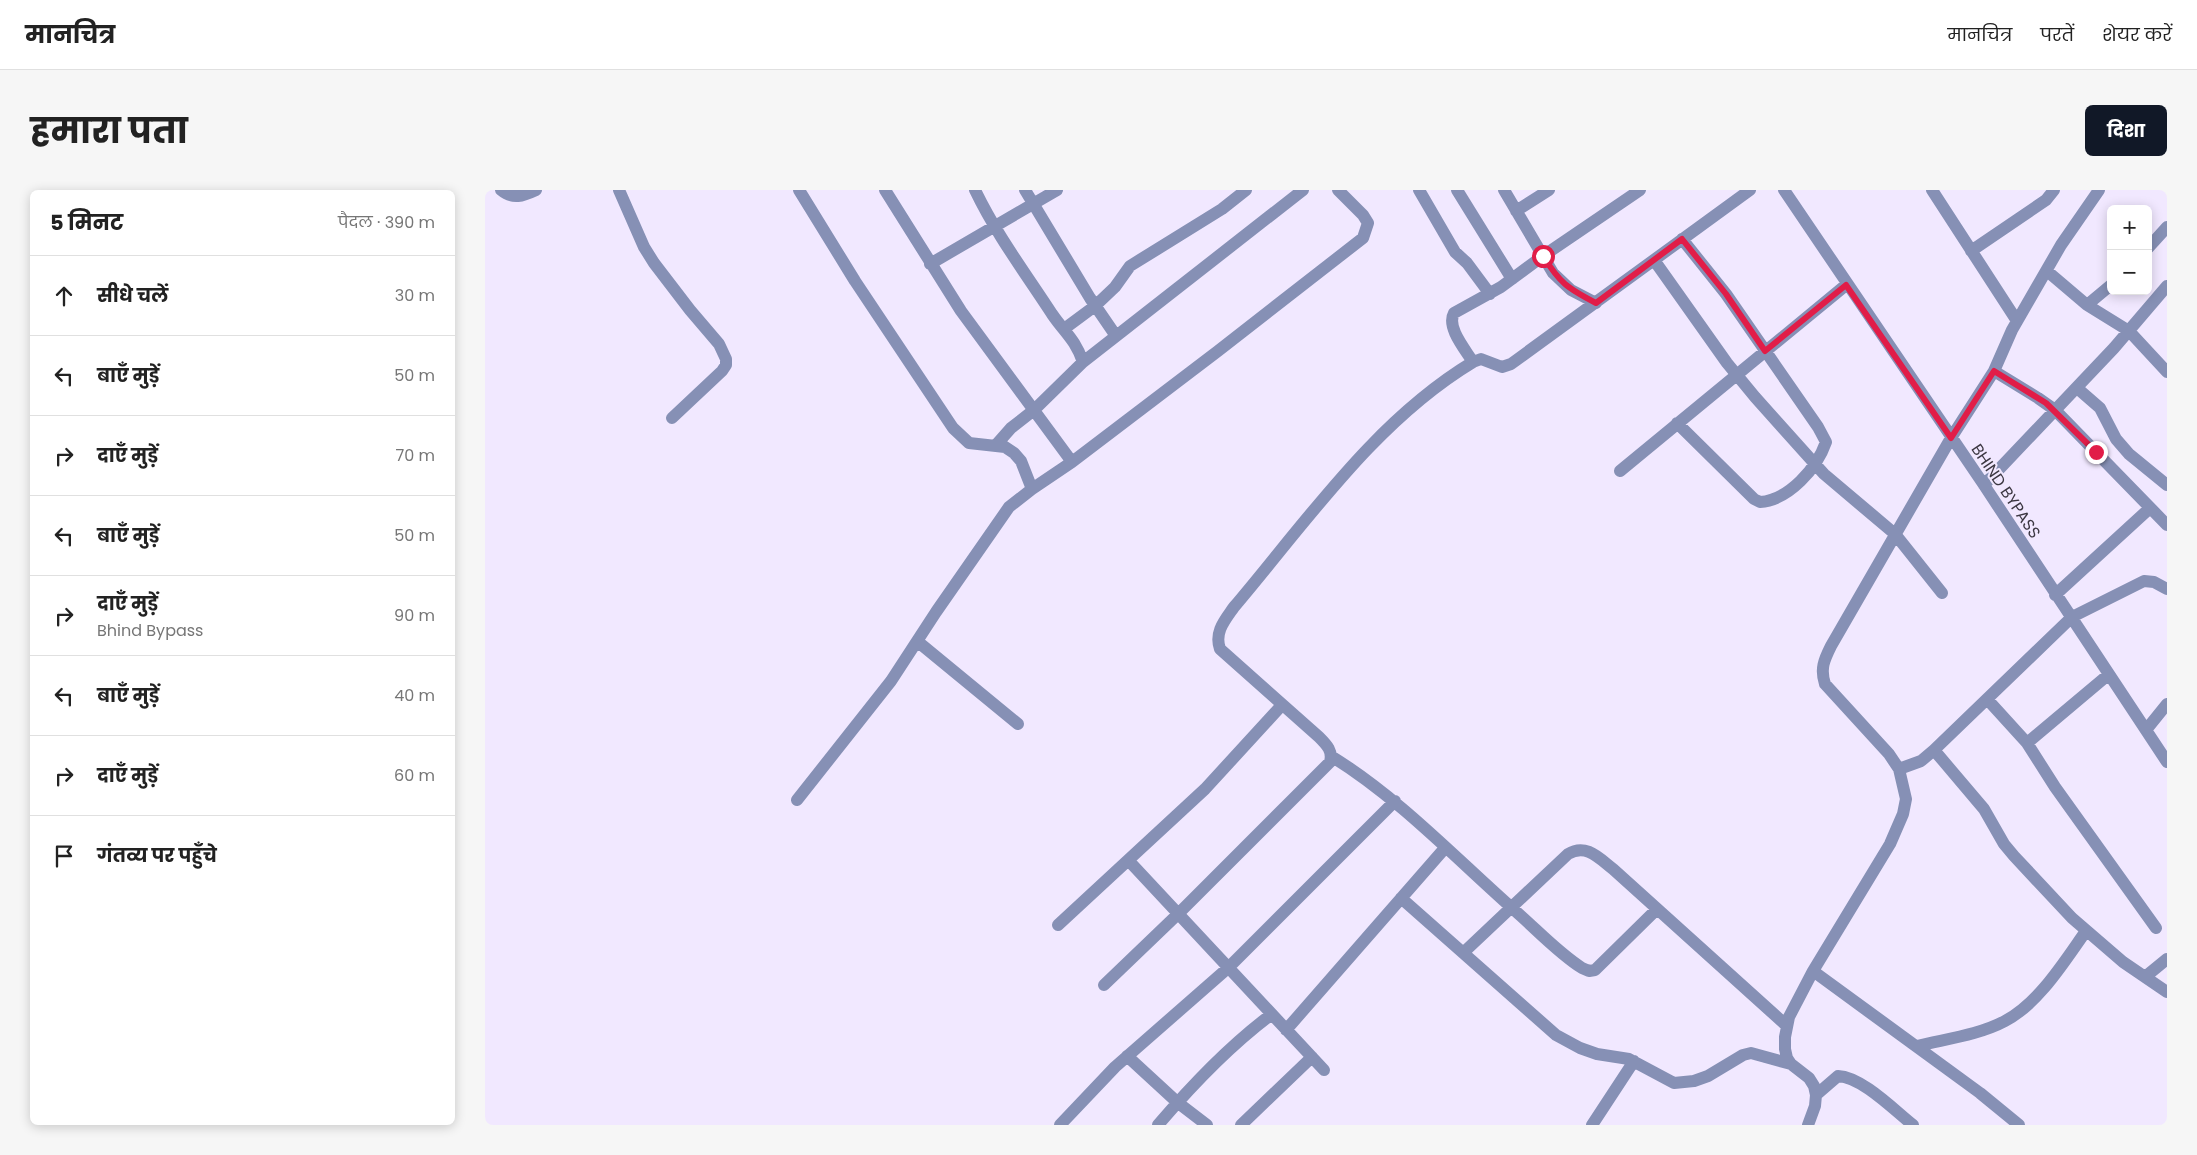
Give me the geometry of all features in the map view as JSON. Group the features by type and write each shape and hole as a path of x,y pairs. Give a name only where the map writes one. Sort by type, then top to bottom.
{"street":[{"path":"501,190 507,195 516,197 536,190"},
{"path":"619,190 644,247 654,263 689,310 719,344 726,358 726,365 722,371 672,418"},
{"path":"799,190 855,281 953,428 969,443 996,445 1005,447 1014,453 1021,461 1032,489"},
{"path":"885,190 961,311 1072,462"},
{"path":"975,190 995,226 1077,346 1083,362"},
{"path":"1025,190 1095,306 1116,336"},
{"path":"930,264 1057,190"},
{"path":"1064,329 1095,306 1115,287 1130,266 1222,209 1245,190"},
{"path":"996,445 1011,428 1034,410 1083,362 1303,190"},
{"path":"797,800 870,710 1009,508 1032,489 1072,462 1363,238 1368,223 1363,214 1338,190"},
{"path":"1419,190 1455,252 1467,263 1490,294"},
{"path":"1457,190 1512,279"},
{"path":"1504,190 1543,256 1562,283 1596,303"},
{"path":"1516,211 1549,190"},
{"path":"1473,362 1453,328 1452,317 1459,309 1490,294 1640,190"},
{"path":"1105,985 1330,762 1329,748 1319,737 1220,649 1218,635 1221,625 1375,440 1419,401 1473,362 1481,359 1502,367 1511,364 1750,190"},
{"name":"BHIND BYPASS","path":"1784,190 1846,285 1984,485 2167,762"},
{"path":"1971,251 2046,200 2054,190"},
{"path":"1791,1064 1785,1049 1787,1026 1792,1009 1897,829 1906,799 1899,768 1825,684 1821,673 1823,663 1951,438 1994,371 2017,321 2061,244 2099,190"},
{"path":"1937,192 1971,251 2017,321"},
{"path":"2152,244 2167,227"},
{"path":"1677,423 1754,499 1760,502 1781,497 1794,487 1815,464 1826,442 1825,436 1726,294 1682,239"},
{"path":"1654,260 1737,375 1815,464 1837,486 1895,534 1942,593"},
{"path":"2047,271 2087,305 2129,331 2167,372"},
{"path":"1620,471 1846,285"},
{"path":"1984,485 2077,388 2167,286"},
{"path":"2087,305 2107,288"},
{"path":"1994,371 2055,410 2167,525"},
{"path":"2077,388 2100,408 2116,438 2129,454 2167,485"},
{"path":"2055,594 2150,508"},
{"path":"1899,768 1921,761 1935,750 2072,617 2144,581 2154,582 2167,589"},
{"path":"917,642 1018,724"},
{"path":"2027,742 2108,675"},
{"path":"1987,699 2027,742 2055,787 2157,928"},
{"path":"2146,730 2167,704"},
{"path":"1058,925 1205,789 1282,705"},
{"path":"1935,750 1985,809 2004,844 2014,856 2087,931 2123,962 2167,992"},
{"path":"1331,756 1364,777 1395,801 1511,908 1573,962 1589,970 1595,970 1603,964 1657,910"},
{"path":"1060,1125 1085,1096 1127,1056 1228,968 1395,801"},
{"path":"1286,1030 1445,848"},
{"path":"1463,953 1568,854 1576,849 1585,849 1600,858 1787,1026"},
{"path":"1129,861 1324,1070"},
{"path":"1401,898 1561,1038 1597,1054 1634,1061 1674,1083 1694,1081 1708,1076 1743,1055 1751,1053 1791,1064 1809,1078 1814,1086 1816,1095 1815,1106 1808,1125"},
{"path":"1917,1046 1992,1027 2022,1011 2047,984 2087,931"},
{"path":"2145,977 2167,959"},
{"path":"1813,971 1917,1046 2019,1125"},
{"path":"1158,1125 1177,1102 1228,1051 1272,1014"},
{"path":"1127,1056 1177,1102 1207,1125"},
{"path":"1241,1125 1312,1057"},
{"path":"1592,1125 1634,1061"},
{"path":"1816,1095 1837,1076 1847,1076 1871,1091 1913,1125"}],"route":[{"path":"1543,256 1553,273 1562,283 1596,303 1682,239 1726,294 1765,351 1846,285 1951,438 1994,371 2055,410 2096,452"}]}
